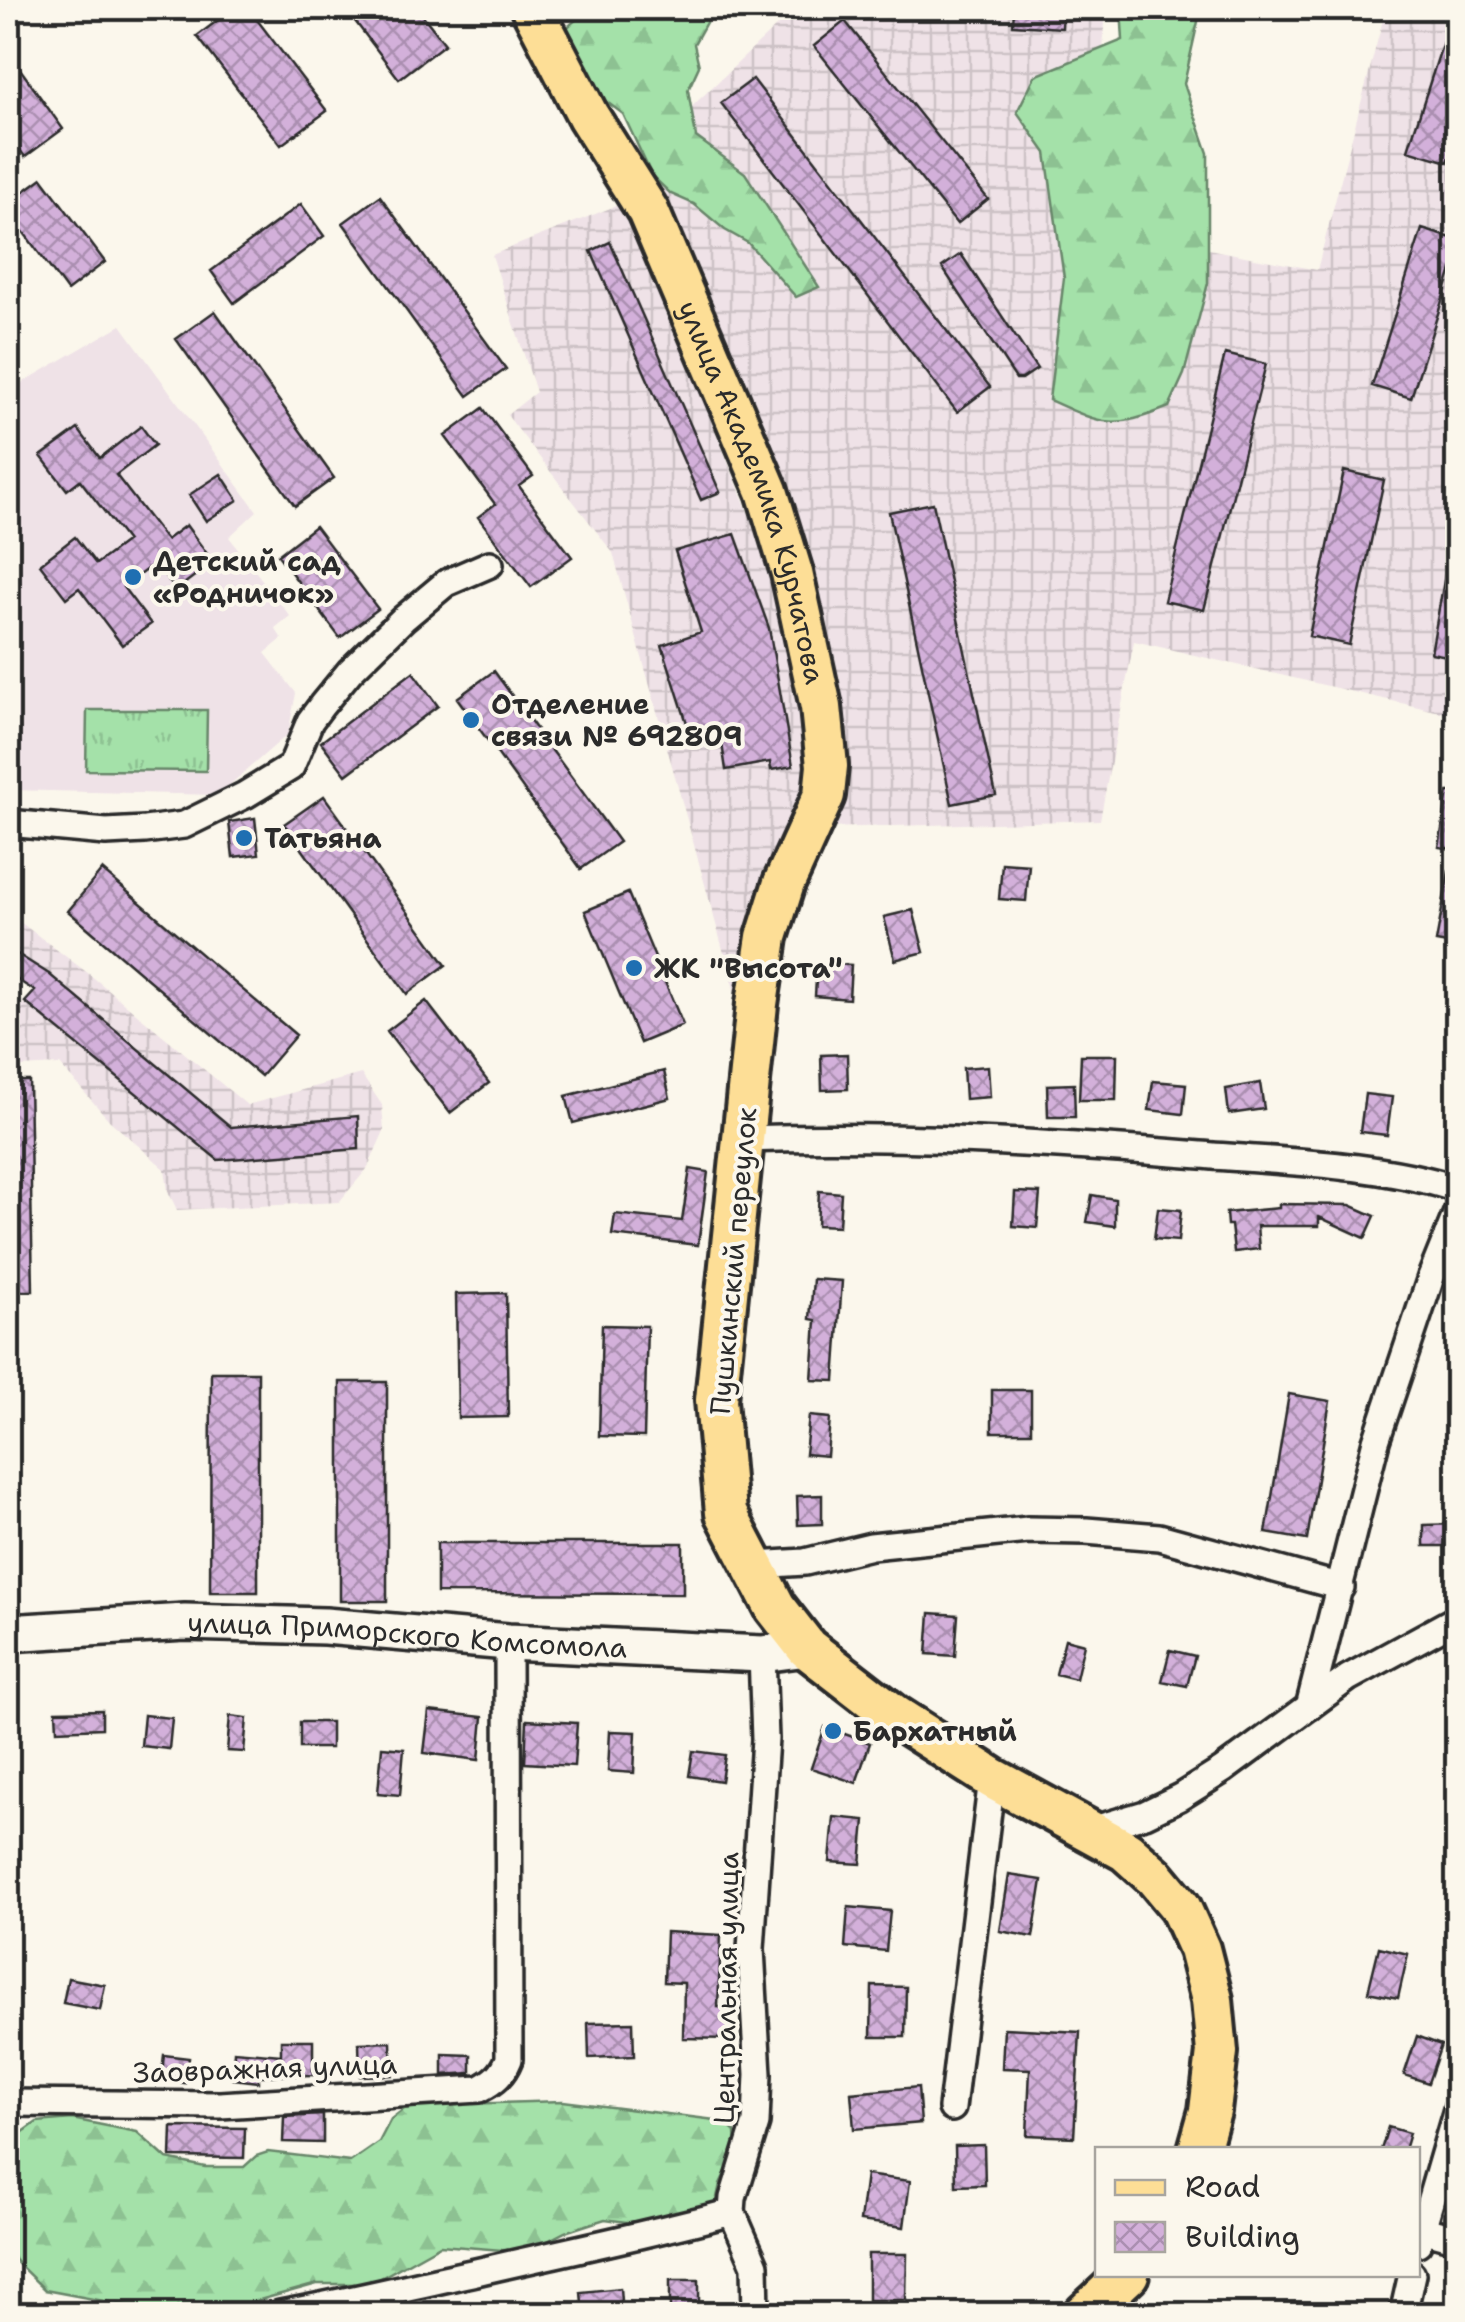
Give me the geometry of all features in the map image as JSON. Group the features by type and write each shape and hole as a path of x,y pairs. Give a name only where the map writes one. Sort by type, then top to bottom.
{"main road":[{"name":"улица Академика Курчатова","path":"532,8 588,116 648,211 767,491 808,641 827,766 824,794 784,884 767,937 757,1004"},
{"name":"Пушкинский переулок","path":"757,1004 716,1400 726,1513 754,1565 785,1641"},
{"path":"785,1641 992,1778 1126,1851 1180,1907 1199,1949 1212,2000 1217,2052 1210,2111 1200,2147"},
{"path":"1086,2314 1125,2277"}],"street":[{"path":"8,823 106,832 184,825 291,767 310,721 350,671 446,583 490,564"},
{"path":"742,1139 901,1136 1180,1153 1380,1169 1458,1189"},
{"path":"1309,1707 1376,1441 1431,1277 1458,1210"},
{"path":"754,1565 805,1562 871,1546 1028,1530 1086,1530 1158,1537 1341,1588"},
{"path":"1091,1830 1145,1814 1180,1797 1389,1653 1458,1618"},
{"name":"улица Приморского Комсомола","path":"8,1633 185,1622 324,1626 508,1642 785,1641"},
{"name":"Центральная улица","path":"732,2212 756,2123 758,2074 751,1949 765,1739 785,1641"},
{"name":"Заовражная улица","path":"8,2103 220,2105 480,2089 504,2071 509,2058 508,1642"},
{"path":"952,2108 992,1778"},
{"path":"1420,2228 1458,2106"},
{"path":"280,2314 384,2295 641,2237 732,2212 755,2265 756,2314"},
{"path":"1420,2234 1458,2239"},
{"path":"1403,2314 1411,2277"}],"shaded area":[{"path":"796,8 1106,8 1090,226 1317,270 1386,8 1457,8 1457,716 1134,641 1100,820 827,828 822,620 621,157 685,113"},
{"path":"618,205 644,255 783,598 810,732 807,789 742,1018 613,553 507,415 536,392 492,255"},
{"name":"Детский сад «Родничок»","path":"121,325 257,511 229,537 290,616 275,628 282,639 265,653 296,693 288,734 218,795 8,790 8,391"},
{"path":"8,913 89,974 247,1105 361,1074 382,1105 384,1131 367,1169 339,1202 177,1210 168,1191 165,1169 110,1121 60,1065 20,1067 11,1018 34,991 8,974"}],"green space":[{"path":"589,8 714,8 694,44 699,66 688,90 696,137 745,173 819,287 796,297 748,243 694,204 671,194 652,176 623,114 596,94 562,32"},
{"path":"1121,8 1201,8 1184,84 1208,153 1208,283 1184,374 1169,407 1134,419 1108,422 1049,400 1064,278 1046,153 1017,112 1035,76 1123,40"},
{"path":"87,710 207,710 206,771 86,770"},
{"path":"563,2101 723,2121 735,2132 736,2151 720,2184 713,2216 641,2224 605,2219 565,2232 526,2252 440,2245 370,2284 317,2284 220,2311 157,2311 45,2290 8,2254 8,2143 37,2122 72,2119 137,2132 167,2159 205,2167 244,2167 268,2152 350,2162 379,2142 391,2119 404,2109"}],"building":[{"path":"234,8 248,8 327,111 281,145 197,36"},
{"path":"345,8 417,8 445,44 399,79"},
{"path":"1014,8 1063,8 1062,28 1013,25"},
{"path":"1454,8 1458,9 1458,131 1448,162 1408,150"},
{"path":"845,21 988,199 957,224 814,46"},
{"path":"8,52 63,129 25,157 8,133"},
{"path":"753,79 990,387 957,412 721,103"},
{"path":"42,178 105,262 67,291 8,211 8,203"},
{"path":"380,196 506,369 468,396 343,223"},
{"path":"301,204 324,236 234,303 211,271"},
{"path":"1422,229 1458,240 1458,251 1411,398 1372,386"},
{"path":"610,242 720,492 701,500 591,251"},
{"path":"961,254 1037,369 1022,379 1016,379 942,267"},
{"path":"215,311 334,478 295,506 176,339"},
{"path":"1225,354 1266,364 1204,610 1164,601"},
{"path":"483,408 533,476 519,486 572,557 531,587 478,517 495,504 445,436"},
{"path":"141,426 155,445 116,475 166,540 186,525 213,562 176,590 155,563 123,587 151,624 122,645 79,588 66,598 40,564 75,537 96,564 127,541 80,480 67,490 41,456 78,429 100,458"},
{"path":"1344,471 1384,480 1349,645 1309,636"},
{"path":"221,474 238,500 206,521 189,495"},
{"path":"933,503 996,795 952,804 889,512"},
{"path":"315,526 378,609 340,638 278,555"},
{"path":"735,534 769,628 793,766 771,770 770,762 726,770 720,730 692,739 662,645 701,632 675,551"},
{"path":"1448,558 1458,559 1458,658 1431,653"},
{"path":"494,671 619,842 581,869 457,698"},
{"path":"413,672 438,706 346,775 321,742"},
{"path":"1448,792 1458,792 1458,850 1439,847"},
{"path":"324,796 446,965 407,994 284,824"},
{"name":"Татьяна","path":"255,818 259,854 233,857 229,822"},
{"path":"1002,863 1029,865 1026,901 999,899"},
{"path":"102,870 296,1035 261,1076 68,911"},
{"path":"1449,871 1458,872 1458,946 1436,942"},
{"name":"ЖК \"Высота\"","path":"628,893 683,1025 640,1043 585,911"},
{"path":"913,910 924,952 895,960 884,917"},
{"path":"8,948 49,974 231,1127 358,1116 359,1149 218,1160 25,1002 35,991 8,974"},
{"path":"817,963 851,965 849,999 815,996"},
{"path":"426,1001 489,1083 450,1113 387,1031"},
{"path":"847,1054 848,1089 822,1090 821,1055"},
{"path":"1081,1055 1117,1055 1116,1100 1079,1100"},
{"path":"988,1066 990,1097 965,1099 963,1068"},
{"path":"664,1071 670,1098 573,1123 566,1096"},
{"path":"8,1081 29,1081 33,1291 8,1291"},
{"path":"1153,1081 1186,1084 1183,1114 1149,1110"},
{"path":"1260,1083 1264,1109 1229,1114 1226,1089"},
{"path":"1074,1084 1075,1117 1048,1117 1047,1085"},
{"path":"1365,1094 1392,1097 1387,1135 1360,1132"},
{"path":"690,1169 708,1172 698,1245 612,1235 615,1214 682,1221"},
{"path":"819,1191 841,1193 839,1226 817,1225"},
{"path":"1015,1192 1040,1193 1037,1228 1013,1226"},
{"path":"1092,1195 1115,1199 1115,1226 1087,1222"},
{"path":"1279,1204 1350,1205 1375,1216 1365,1238 1319,1217 1319,1226 1257,1226 1259,1249 1234,1252 1226,1213 1279,1208"},
{"path":"1158,1208 1181,1210 1178,1241 1154,1239"},
{"path":"813,1279 842,1281 835,1381 812,1380 816,1320 810,1319"},
{"path":"506,1293 508,1417 458,1418 456,1294"},
{"path":"602,1325 647,1326 644,1437 599,1436"},
{"path":"211,1372 258,1372 258,1592 210,1592"},
{"path":"340,1382 387,1382 387,1601 340,1601"},
{"path":"992,1390 1031,1390 1031,1432 992,1432"},
{"path":"1289,1394 1330,1401 1307,1540 1266,1533"},
{"path":"809,1416 830,1418 827,1456 805,1454"},
{"path":"822,1495 822,1524 798,1525 797,1496"},
{"path":"1458,1524 1458,1546 1424,1546 1424,1525"},
{"path":"437,1543 683,1543 683,1594 437,1593"},
{"path":"930,1613 958,1615 955,1656 927,1654"},
{"path":"1065,1639 1084,1644 1076,1679 1056,1674"},
{"path":"1170,1650 1195,1656 1187,1686 1162,1681"},
{"path":"102,1710 102,1728 57,1730 56,1711"},
{"path":"429,1711 483,1717 479,1760 424,1753"},
{"path":"144,1715 172,1718 169,1749 141,1746"},
{"path":"230,1716 247,1718 244,1752 227,1751"},
{"path":"527,1720 577,1723 574,1766 525,1763"},
{"path":"300,1722 331,1722 331,1748 300,1748"},
{"path":"825,1727 870,1743 856,1783 811,1768"},
{"path":"610,1731 636,1732 634,1773 608,1771"},
{"path":"382,1747 404,1749 400,1795 378,1793"},
{"path":"693,1751 725,1755 721,1781 689,1776"},
{"path":"834,1817 865,1820 861,1864 830,1862"},
{"path":"1009,1875 1042,1880 1033,1937 1000,1931"},
{"path":"848,1907 890,1911 886,1951 845,1947"},
{"path":"666,1932 721,1935 718,2007 731,2008 731,2039 683,2038 684,1983 664,1982"},
{"path":"1379,1947 1408,1954 1398,1998 1368,1992"},
{"path":"68,1978 105,1985 100,2010 63,2003"},
{"path":"872,1986 906,1987 905,2037 871,2037"},
{"path":"633,2022 634,2056 589,2058 588,2023"},
{"path":"1004,2028 1080,2032 1074,2137 1027,2135 1030,2069 1002,2068"},
{"path":"1417,2036 1441,2045 1428,2083 1404,2075"},
{"path":"281,2040 313,2040 313,2075 258,2076 258,2082 232,2079 234,2051 281,2055"},
{"path":"391,2042 392,2075 360,2076 359,2043"},
{"path":"443,2054 471,2055 471,2073 443,2075"},
{"path":"164,2055 189,2058 185,2083 161,2080"},
{"path":"918,2087 921,2123 854,2129 851,2093"},
{"path":"323,2115 323,2143 283,2142 284,2117"},
{"path":"172,2127 245,2128 244,2158 171,2157"},
{"path":"1388,2127 1409,2133 1405,2147 1382,2147"},
{"path":"984,2145 985,2185 956,2186 955,2146"},
{"path":"866,2175 910,2181 904,2227 860,2221"},
{"path":"868,2254 907,2254 906,2300 868,2300"},
{"path":"670,2280 699,2280 699,2314 670,2314"},
{"path":"620,2288 622,2314 583,2314 581,2292"}],"place":[{"name":"Детский сад «Родничок»","path":"133,577"},
{"name":"Отделение связи № 692809","path":"471,720"},
{"name":"Татьяна","path":"244,838"},
{"name":"ЖК \"Высота\"","path":"634,968"},
{"name":"Бархатный","path":"833,1731"}]}
